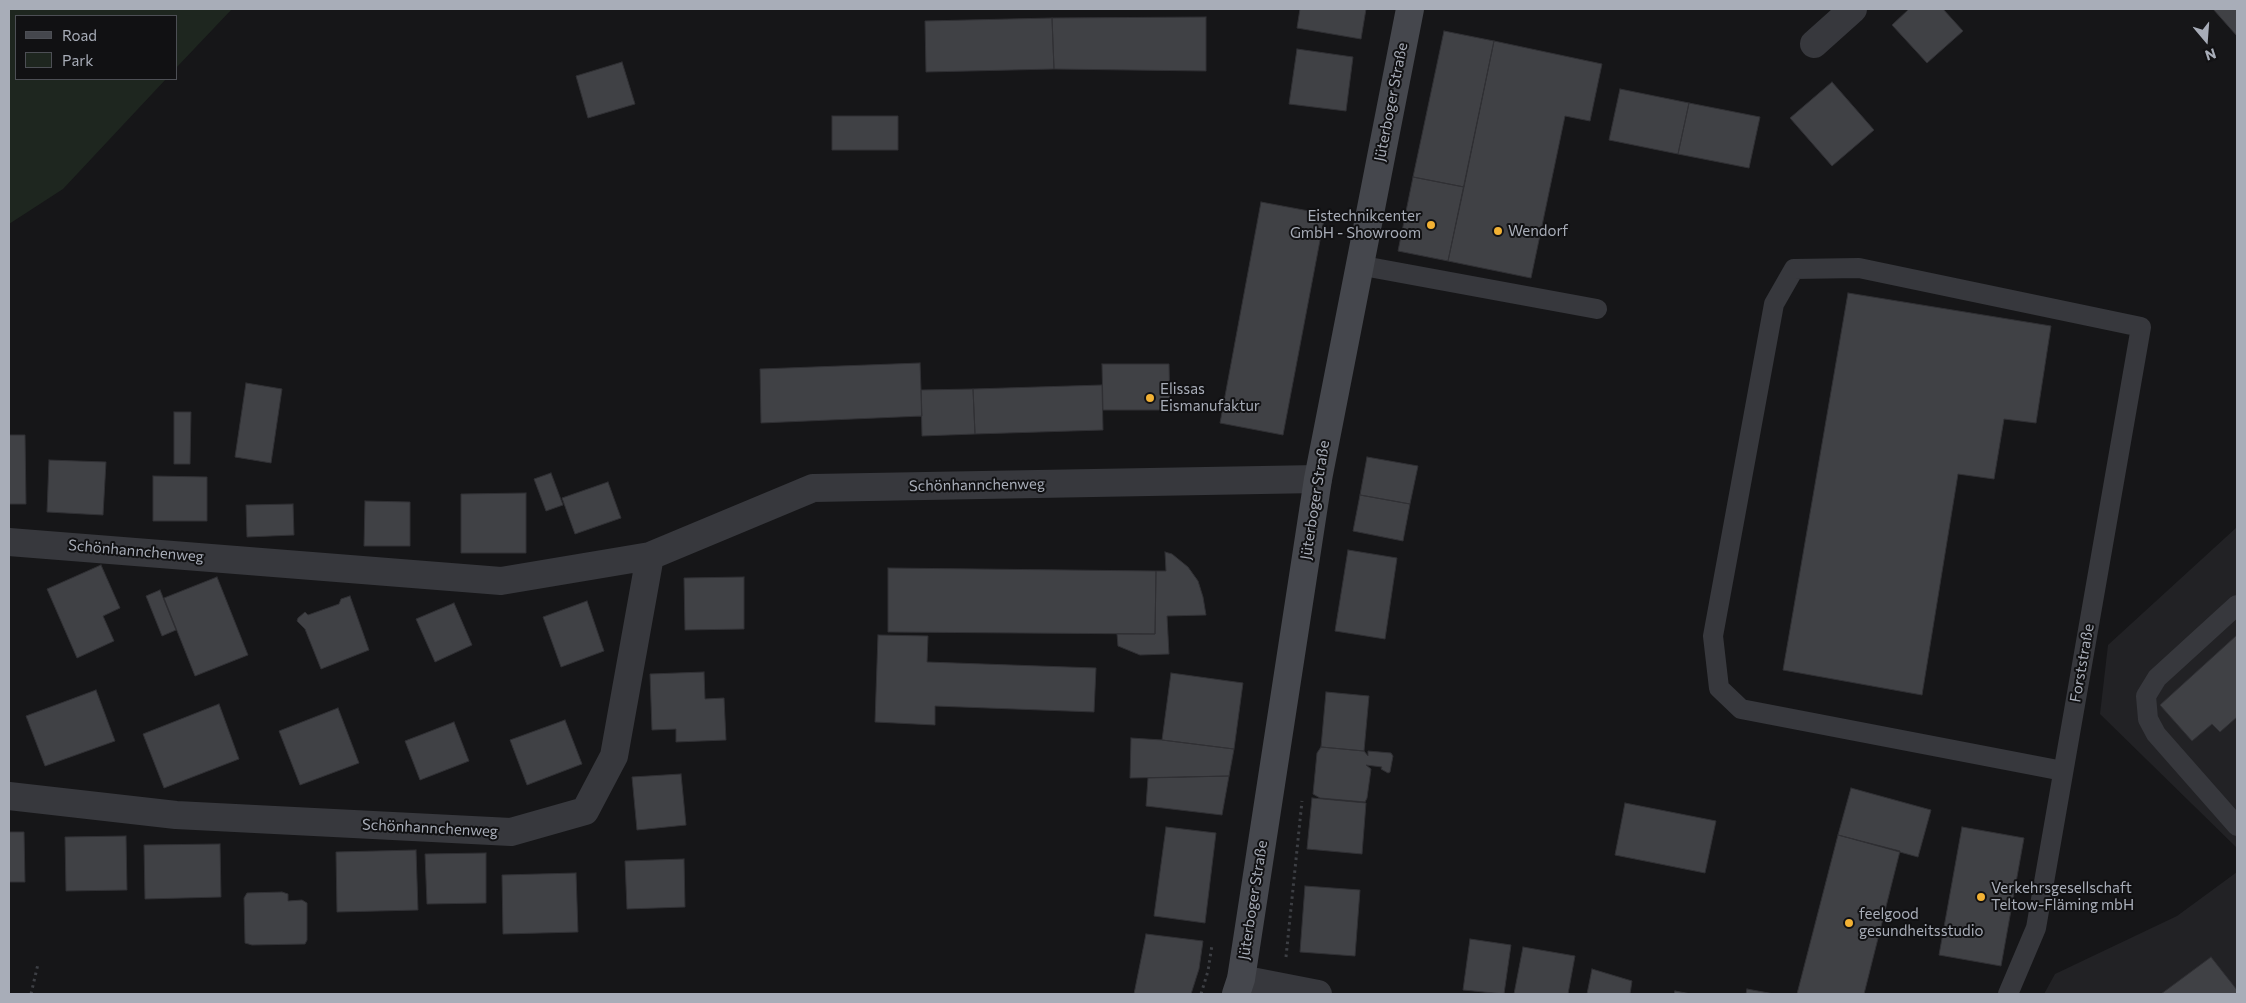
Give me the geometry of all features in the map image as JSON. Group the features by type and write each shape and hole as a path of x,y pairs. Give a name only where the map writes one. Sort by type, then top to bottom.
{"main road":[{"name":"Jüterboger Straße","path":"1238,987 1318,479 1358,265 1410,9"}],"street":[{"path":"1814,44 1854,9"},
{"name":"Schönhannchenweg","path":"9,542 501,581 650,556 813,488 1318,479"},
{"name":"Schönhannchenweg","path":"9,796 176,815 511,832 585,811 614,756 650,556"},
{"path":"1238,987 1283,987 1318,994"}],"lane":[{"path":"1358,265 1597,309"},
{"name":"Forststraße","path":"2008,994 2036,928 2141,327 1859,268 1794,269 1774,304 1713,636 1719,688 1741,709 2063,772"},
{"path":"2237,605 2157,678 2146,696 2148,719 2156,734 2237,826"}],"path":[{"path":"1283,987 1302,800"},
{"path":"31,994 38,964"}],"shaded area":[{"path":"2237,527 2237,848 2100,714 2108,645"},
{"path":"2237,872 2237,994 2044,994 2055,974 2177,916"}],"green space":[{"path":"9,9 232,9 178,66 178,15 15,15 15,80 165,80 63,189 9,224"}],"building":[{"path":"1300,9 1366,9 1361,39 1297,28"},
{"path":"1909,9 1943,9 1963,31 1927,63 1892,25"},
{"path":"2213,9 2237,9 2237,36"},
{"path":"1206,17 1206,71 1054,69 1052,18"},
{"path":"1052,18 1054,69 926,72 925,21"},
{"path":"1444,31 1494,41 1464,187 1413,177"},
{"path":"1494,41 1602,64 1590,121 1565,116 1531,278 1448,261"},
{"path":"1297,49 1353,57 1346,111 1289,104"},
{"path":"622,62 635,104 588,118 576,76"},
{"path":"1832,82 1874,130 1832,166 1790,118"},
{"path":"1620,89 1689,103 1678,154 1609,140"},
{"path":"1689,103 1760,117 1749,168 1678,154"},
{"path":"832,116 898,116 898,150 832,150"},
{"path":"1413,177 1464,187 1448,261 1398,251"},
{"path":"1261,202 1325,214 1283,435 1220,423"},
{"path":"1848,293 2051,326 2036,423 2004,419 1994,479 1958,474 1922,695 1783,670"},
{"path":"920,363 922,416 761,423 760,369"},
{"path":"1102,364 1169,364 1170,410 1103,410"},
{"path":"246,383 282,389 271,463 235,457"},
{"path":"1102,385 1103,430 975,434 973,389"},
{"path":"973,389 975,434 922,436 921,390"},
{"path":"174,412 191,412 190,464 174,464"},
{"path":"9,435 25,435 26,504 9,504"},
{"path":"1367,457 1418,466 1410,504 1360,495"},
{"path":"49,460 106,462 103,515 47,512"},
{"path":"551,473 563,505 546,511 534,479"},
{"path":"153,476 207,477 207,521 153,521"},
{"path":"608,482 621,518 575,534 562,498"},
{"path":"526,493 526,553 461,553 461,494"},
{"path":"1360,495 1410,504 1403,541 1353,531"},
{"path":"365,501 410,502 410,546 364,546"},
{"path":"293,504 294,535 247,537 246,505"},
{"path":"1348,550 1397,558 1385,639 1335,631"},
{"path":"1165,552 1172,554 1188,567 1198,581 1206,615 1167,616 1169,654 1140,655 1118,646 1117,634 1155,634 1156,571 1166,571"},
{"path":"101,565 120,608 103,616 114,641 77,658 47,589"},
{"path":"888,568 1156,571 1155,634 888,632"},
{"path":"217,577 248,655 195,676 164,598"},
{"path":"744,577 744,629 685,630 684,578"},
{"path":"160,590 176,630 162,636 146,596"},
{"path":"350,596 369,650 321,669 305,629 297,621 298,618 305,612 308,615 339,604 341,599"},
{"path":"587,601 604,651 561,667 543,617"},
{"path":"454,603 472,645 435,662 416,619"},
{"path":"878,635 928,636 927,662 1096,668 1094,712 935,706 935,725 875,722"},
{"path":"2237,635 2237,717 2220,732 2212,724 2192,741 2160,705"},
{"path":"704,672 705,699 724,698 726,740 676,742 676,729 652,730 650,674"},
{"path":"1171,673 1243,683 1234,749 1162,740"},
{"path":"96,690 115,741 45,766 26,716"},
{"path":"1326,692 1369,696 1364,751 1321,747"},
{"path":"219,704 239,759 164,788 143,734"},
{"path":"338,708 359,763 300,785 279,731"},
{"path":"565,720 582,764 527,785 510,740"},
{"path":"454,722 469,761 420,780 405,741"},
{"path":"1131,738 1234,749 1229,776 1130,778"},
{"path":"1321,747 1364,751 1368,756 1368,751 1391,753 1393,756 1390,772 1388,773 1381,769 1382,767 1366,765 1371,769 1365,802 1320,798 1313,794 1317,753"},
{"path":"681,774 686,825 637,830 632,777"},
{"path":"1229,776 1222,815 1146,806 1148,778"},
{"path":"1851,788 1931,810 1918,857 1838,835"},
{"path":"1312,798 1366,803 1362,854 1307,849"},
{"path":"1625,803 1716,821 1705,873 1615,855"},
{"path":"1166,827 1216,833 1205,923 1154,916"},
{"name":"Verkehrsgesellschaft Teltow-Fläming mbH","path":"1962,827 2024,838 2001,966 1939,955"},
{"path":"9,832 24,832 25,882 9,882"},
{"name":"feelgood gesundheitsstudio","path":"1838,835 1900,851 1864,994 1797,994"},
{"path":"126,836 127,890 66,891 65,837"},
{"path":"220,844 221,897 145,899 144,845"},
{"path":"416,850 418,910 337,912 336,852"},
{"path":"486,853 486,903 427,904 425,854"},
{"path":"684,859 685,907 627,909 625,861"},
{"path":"576,873 578,932 503,934 502,875"},
{"path":"1305,886 1360,890 1355,956 1300,952"},
{"path":"282,892 288,894 288,901 302,900 307,903 307,940 305,944 252,945 245,943 244,898 247,893"},
{"path":"1146,934 1203,941 1199,969 1191,994 1134,994"},
{"path":"1470,939 1511,945 1504,994 1463,990"},
{"path":"1523,947 1575,956 1568,994 1514,994"},
{"path":"2211,957 2237,990 2237,994 2161,994"},
{"path":"1592,969 1632,981 1630,994 1587,994"},
{"path":"1747,989 1774,994 1746,994"},
{"path":"1675,991 1691,994 1674,994"}],"place":[{"name":"Eistechnikcenter GmbH - Showroom","path":"1431,225"},
{"name":"Wendorf","path":"1498,231"},
{"name":"Elissas Eismanufaktur","path":"1150,398"},
{"name":"Verkehrsgesellschaft Teltow-Fläming mbH","path":"1981,897"},
{"name":"feelgood gesundheitsstudio","path":"1849,923"}]}
